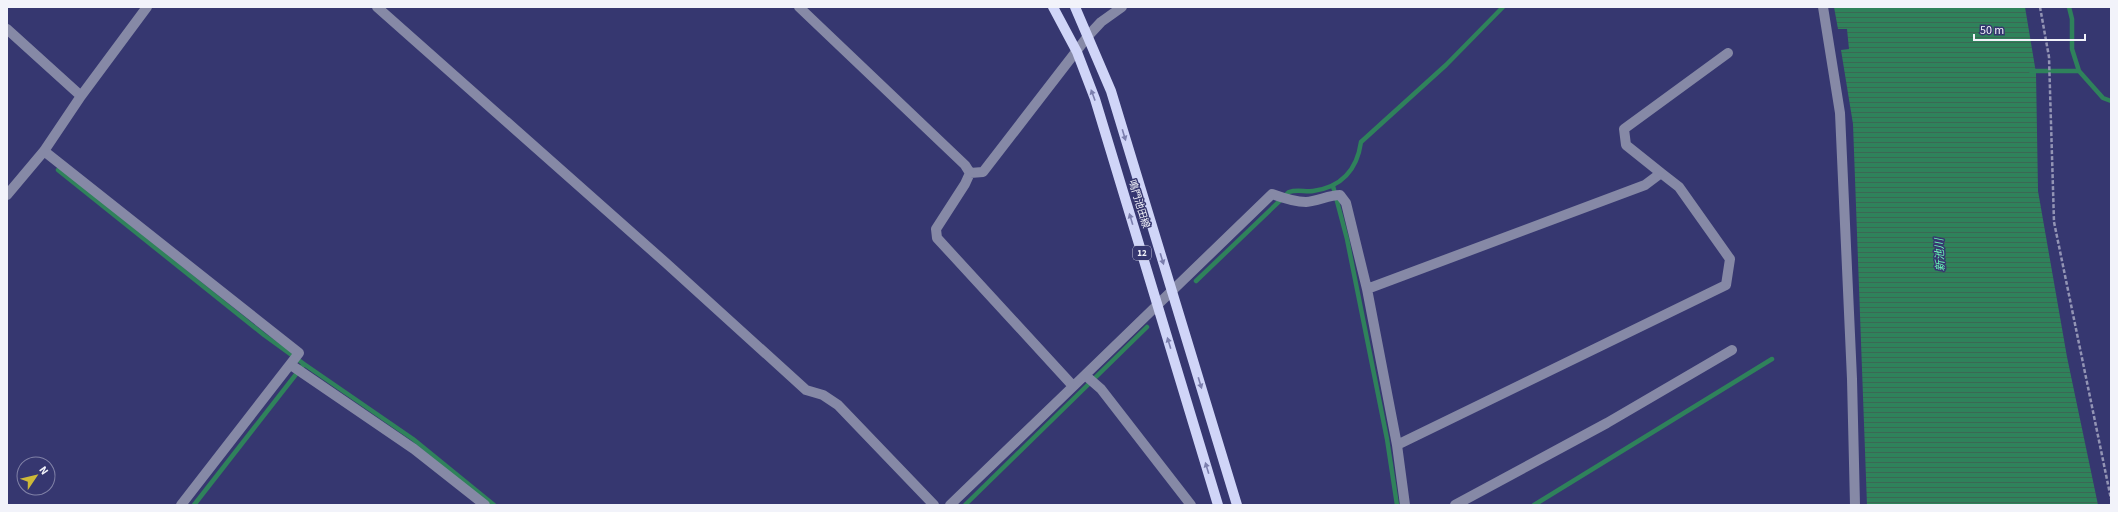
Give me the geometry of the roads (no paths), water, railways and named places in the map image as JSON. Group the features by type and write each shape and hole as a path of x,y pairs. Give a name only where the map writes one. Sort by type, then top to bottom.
{"main road":[{"name":"鳴門池田線","path":"1053,7 1077,52 1095,99 1218,505"},
{"name":"鳴門池田線","path":"1075,7 1111,91 1237,505"}],"street":[{"path":"7,195 44,151 81,96 147,7"},
{"path":"377,7 660,258 806,390 823,395 838,405 934,505"},
{"path":"799,7 965,165 970,173"},
{"path":"970,173 983,172 1088,36 1101,22 1122,7"},
{"path":"1824,7 1840,113 1855,505"},
{"path":"7,29 81,96"},
{"path":"1397,445 1726,285 1730,259 1679,188 1626,145 1624,129 1728,53"},
{"path":"44,151 299,353 294,362 261,400 181,505"},
{"path":"970,173 965,184 936,229 937,238 1073,386"},
{"path":"1367,289 1645,185 1660,173"},
{"path":"950,505 1073,386 1087,377 1158,305 1272,194 1290,200 1307,202 1330,195 1340,195 1346,203 1367,289 1397,445 1405,505"},
{"path":"1454,505 1607,423 1732,350"},
{"path":"294,362 305,374 414,449 485,505"},
{"path":"1087,377 1101,389 1191,505"}],"water":[{"name":"新池川","path":"1834,7 2025,7 2036,73 2038,191 2067,357 2098,505 1867,505 1853,124 1841,50 1849,49 1847,29 1838,29"}],"waterway":[{"path":"1196,281 1289,192 1323,189 1332,186 1346,176 1356,161 1361,142 1446,65 1503,7"},
{"path":"2069,7 2072,19 2072,49 2079,71 2103,98 2111,101"},
{"path":"2031,71 2079,71"},
{"path":"58,170 264,335 304,364 194,505"},
{"path":"1333,186 1347,239 1387,439 1397,505"},
{"path":"965,505 1147,327"},
{"path":"1534,505 1772,359"},
{"path":"304,364 413,439 494,505"}]}
